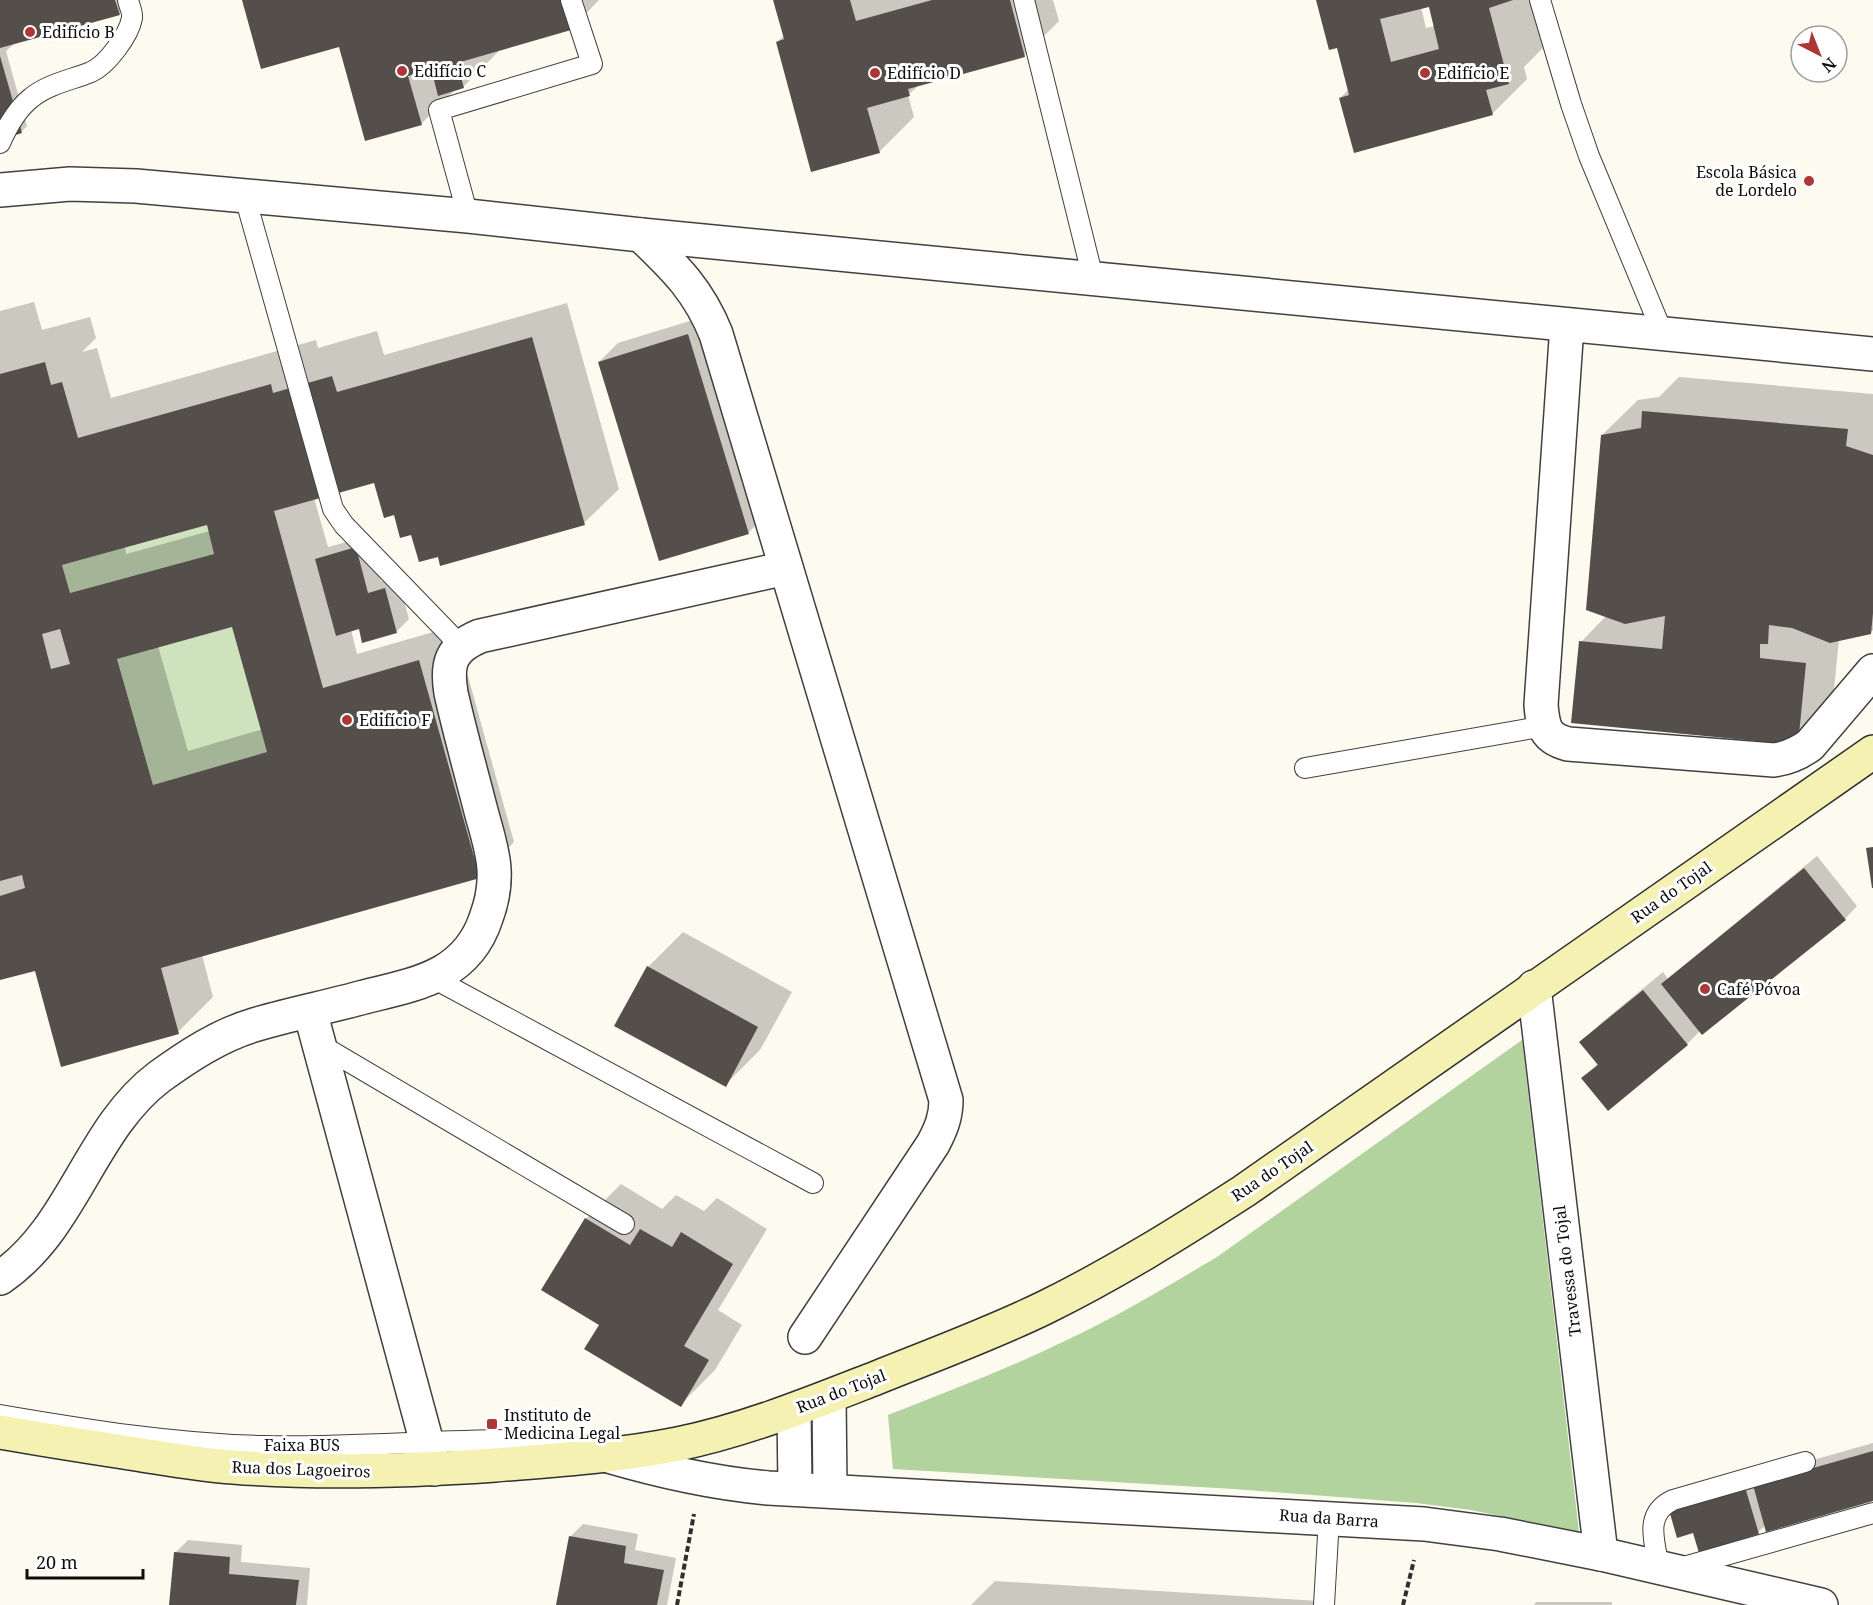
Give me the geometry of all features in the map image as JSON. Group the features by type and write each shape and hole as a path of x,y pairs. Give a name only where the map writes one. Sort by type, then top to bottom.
{"main road":[{"name":"Rua do Tojal","path":"605,1455 680,1444 794,1410 980,1337 1044,1308 1118,1270 1244,1191 1873,752"},
{"name":"Rua dos Lagoeiros","path":"0,1432 194,1463 232,1467 351,1472 430,1456 605,1455"}],"street":[{"path":"0,187 90,184 468,216 1873,354"},
{"path":"641,234 688,282 711,321 942,1086 946,1107 946,1114 933,1144 806,1337"},
{"path":"1567,325 1541,705 1542,721 1548,734 1556,741 1568,744 1774,760 1787,758 1798,754 1810,745 1873,671"},
{"path":"0,1278 31,1252 46,1234 129,1106 142,1092 184,1060 226,1036 253,1025 418,984 433,978 460,959 475,942 489,909 494,882 492,855 449,679 449,666 460,646 480,636 786,568"},
{"name":"Travessa do Tojal","path":"1534,987 1601,1554"},
{"path":"310,1011 430,1456"},
{"path":"829,1397 830,1490"},
{"path":"794,1410 795,1489"},
{"name":"Rua da Barra","path":"605,1455 701,1480 746,1486 1424,1524 1500,1534 1601,1554 1821,1605"}],"lane":[{"path":"0,143 15,116 31,98 57,84 93,71 111,56 121,43 132,17 128,0"},
{"path":"468,216 439,110 592,64 571,0"},
{"path":"1024,0 1093,278"},
{"path":"1540,0 1589,156 1663,334"},
{"path":"245,197 333,509 344,525 460,646"},
{"path":"1305,768 1545,726"},
{"path":"433,978 813,1183"},
{"path":"320,1044 624,1224"},
{"name":"Faixa BUS","path":"0,1415 117,1434 227,1444 296,1446 430,1456"},
{"path":"1804,1462 1673,1500 1662,1506 1653,1521 1666,1569 1873,1513"},
{"path":"1324,1605 1329,1518"}],"path":[{"path":"677,1605 701,1480"},
{"path":"1403,1605 1424,1524"}],"green space":[{"path":"207,525 214,554 70,593 62,565"},
{"path":"232,627 267,752 153,785 117,659"},
{"path":"1522,1040 1579,1532 1471,1510 1416,1503 1234,1489 893,1469 888,1415 1047,1350 1088,1330 1199,1268"}],"building":[{"name":"Edifício B","path":"0,0 115,0 120,15 0,48"},
{"name":"Edifício C","path":"242,0 563,0 571,30 457,63 464,88 438,96 433,76 418,80 416,74 408,76 422,125 365,141 339,47 261,69"},
{"name":"Edifício D","path":"773,0 850,0 856,21 932,0 1010,0 1025,57 908,89 910,96 867,108 880,153 811,172 776,42 784,39"},
{"name":"Edifício E","path":"1316,0 1513,0 1489,8 1509,84 1486,90 1493,115 1354,153 1339,98 1349,95 1337,48 1329,50","holes":["1429,7 1439,49 1391,62 1380,19"]},
{"path":"0,56 22,133 0,140"},
{"path":"688,334 749,534 659,561 598,362"},
{"name":"Edifício F","path":"532,337 585,525 440,566 438,557 419,562 411,535 400,538 394,515 384,518 374,483 274,511 323,688 419,660 480,878 161,968 179,1034 61,1067 35,971 0,980 0,896 25,888 22,875 0,881 0,374 45,362 51,385 62,382 78,438 271,384 273,393 332,376 337,392","holes":["207,525 214,554 70,593 62,565","232,627 267,752 153,785 117,659","60,629 70,664 51,669 42,634"]},
{"path":"1642,411 1848,429 1846,446 1873,455 1871,634 1830,643 1792,628 1769,625 1768,644 1760,644 1760,658 1806,663 1798,745 1571,723 1579,641 1662,649 1665,616 1625,624 1586,610 1601,435 1641,428"},
{"path":"356,547 368,593 385,588 397,633 362,643 359,629 336,636 315,559"},
{"path":"1873,847 1873,888 1872,888 1866,848"},
{"path":"1804,868 1846,920 1702,1035 1661,984"},
{"path":"647,966 758,1027 726,1087 614,1026"},
{"path":"1643,990 1688,1045 1608,1111 1581,1078 1598,1065 1579,1042"},
{"path":"585,1218 630,1245 640,1229 672,1247 681,1232 733,1264 684,1346 709,1360 681,1407 584,1349 599,1325 541,1290"},
{"path":"1873,1451 1873,1501 1766,1532 1753,1485"},
{"path":"1745,1487 1759,1534 1699,1553 1693,1533 1677,1538 1669,1510"},
{"path":"569,1536 626,1546 624,1563 664,1570 657,1605 556,1605"},
{"path":"174,1552 230,1557 229,1574 299,1580 296,1605 169,1605"}],"place":[{"name":"Edifício B","path":"30,32"},
{"name":"Edifício C","path":"402,71"},
{"name":"Edifício D","path":"875,73"},
{"name":"Edifício E","path":"1425,73"},
{"name":"Escola Básica de Lordelo","path":"1809,181"},
{"name":"Edifício F","path":"347,720"},
{"name":"Café Póvoa","path":"1705,989"},
{"name":"Instituto de Medicina Legal","path":"492,1424"}]}
